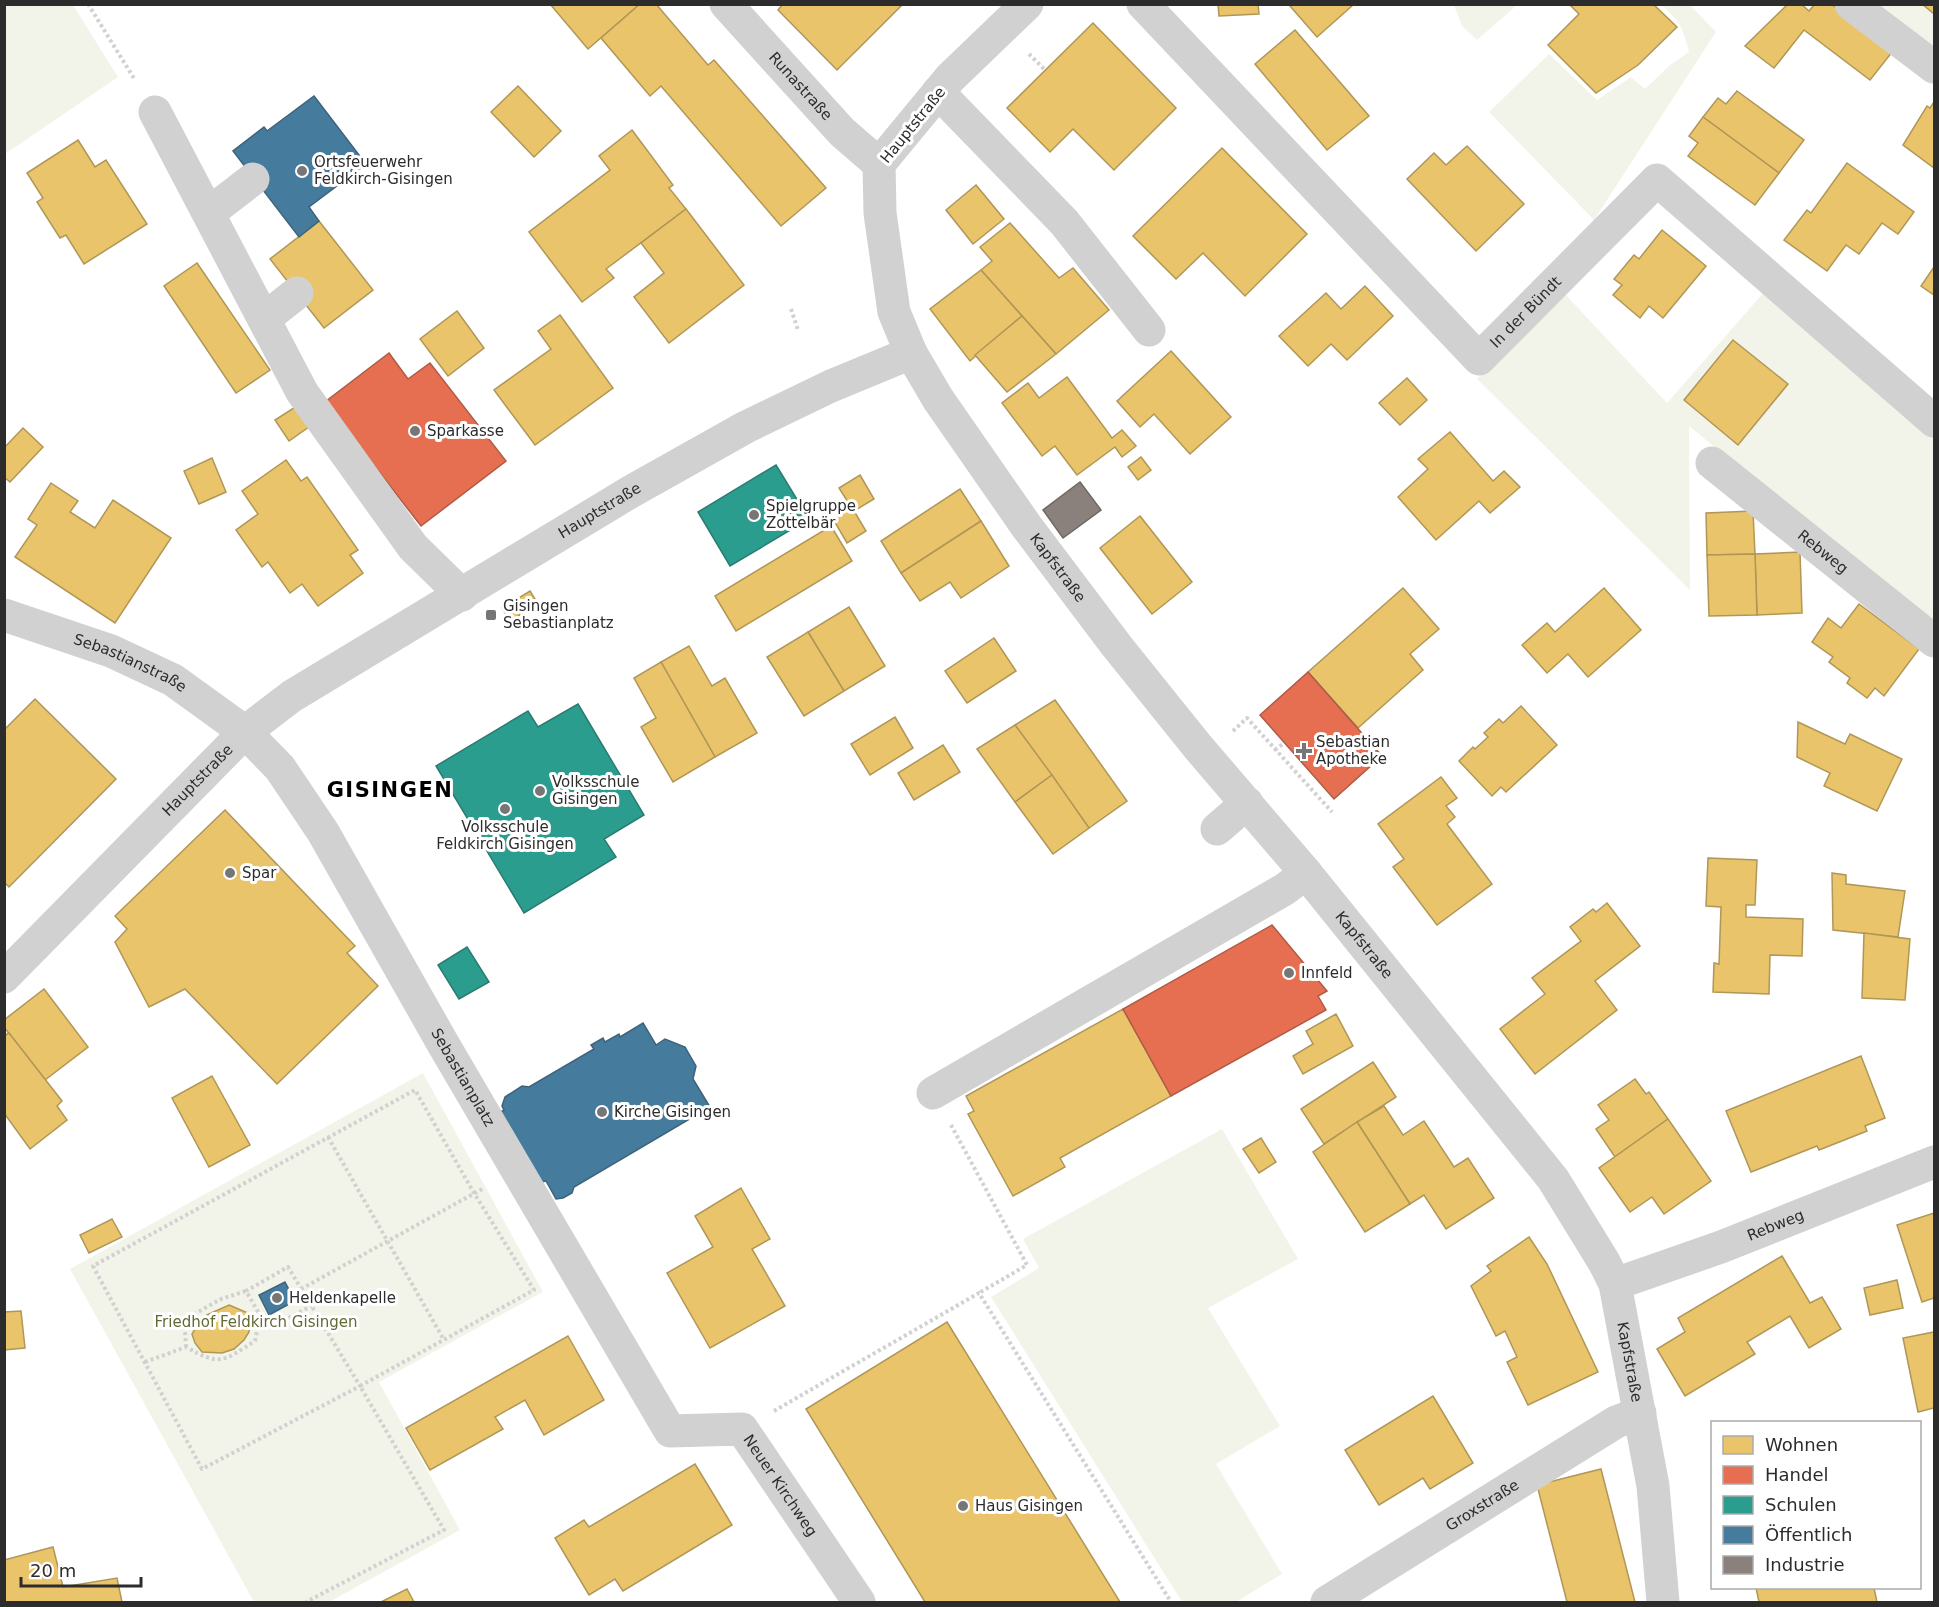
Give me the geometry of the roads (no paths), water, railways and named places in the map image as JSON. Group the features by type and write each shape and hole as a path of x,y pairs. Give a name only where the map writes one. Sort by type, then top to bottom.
{"street":[{"name":"Runastraße","path":"726,4 842,132 879,164"},
{"name":"Hauptstraße","path":"4,976 245,732 292,696 632,491 746,427 831,386 911,353 894,312 880,213 879,164 950,78 1027,4"},
{"name":"In der Bündt","path":"1143,4 1479,359 1657,180 1935,421"},
{"path":"1851,4 1935,67"},
{"path":"938,92 1064,222 1149,330"},
{"path":"156,112 302,392 413,547 462,595"},
{"path":"209,213 254,179"},
{"path":"264,318 297,293"},
{"name":"Kapfstraße","path":"911,353 938,399 1041,546 1116,645 1198,747 1306,873 1553,1179 1604,1262 1615,1284 1653,1486 1663,1602"},
{"name":"Rebweg","path":"1712,463 1935,641"},
{"name":"Sebastianstraße","path":"4,615 111,651 173,680 245,732"},
{"name":"Sebastianplatz","path":"245,732 280,768 323,832 670,1431"},
{"path":"1217,829 1247,803"},
{"path":"933,1093 1285,889 1306,873"},
{"name":"Rebweg","path":"1615,1284 1721,1247 1935,1162"},
{"name":"Groxstraße","path":"1327,1602 1616,1422 1640,1413"},
{"name":"Neuer Kirchweg","path":"670,1431 742,1429 859,1602"}],"place":[{"name":"Ortsfeuerwehr Feldkirch-Gisingen","path":"302,171"},
{"name":"Sparkasse","path":"415,431"},
{"name":"Spielgruppe Zottelbär","path":"754,515"},
{"name":"Gisingen Sebastianplatz","path":"491,615"},
{"name":"Sebastian Apotheke","path":"1304,751"},
{"name":"Volksschule Gisingen","path":"540,791"},
{"name":"Volksschule Feldkirch Gisingen","path":"505,809"},
{"name":"Spar","path":"230,873"},
{"name":"Innfeld","path":"1289,973"},
{"name":"Kirche Gisingen","path":"602,1112"},
{"name":"Heldenkapelle","path":"277,1298"},
{"name":"Haus Gisingen","path":"963,1506"}],"district":[{"name":"GISINGEN","path":"390,790"}],"park label":[{"name":"Friedhof Feldkirch Gisingen","path":"256,1322"}]}
